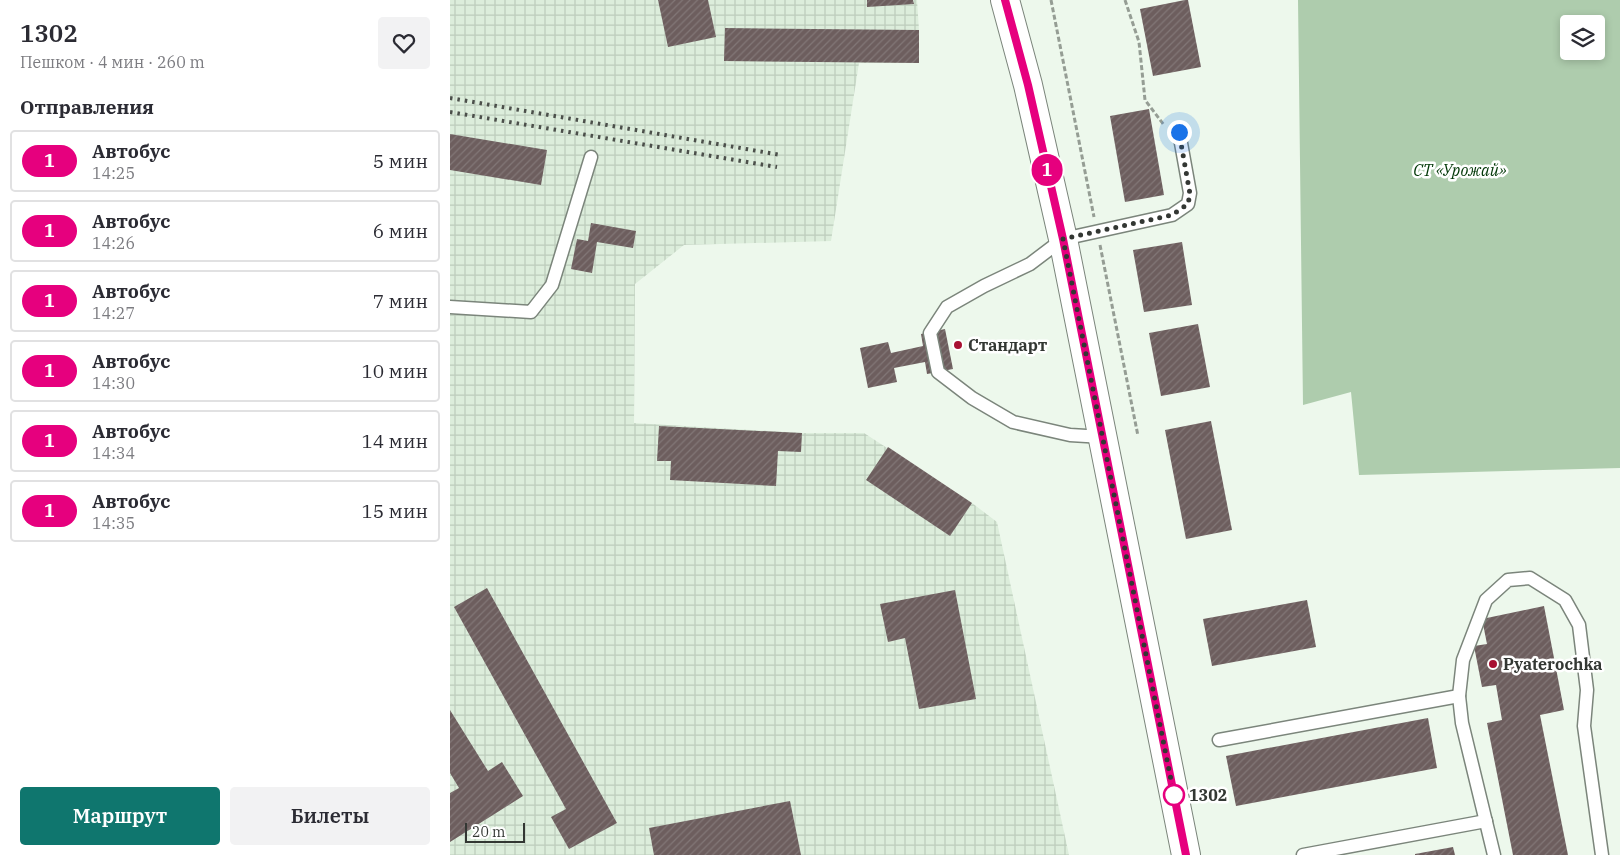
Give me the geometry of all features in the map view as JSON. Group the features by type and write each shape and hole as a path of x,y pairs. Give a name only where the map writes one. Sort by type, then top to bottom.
{"main road":[{"path":"1005,0 1028,85 1063,239 1186,855"}],"lane":[{"path":"1103,438 1070,436 1013,422 972,398 938,372 930,333 947,307 984,286 1030,264 1063,239 1172,215 1188,204 1190,194 1179,132"},
{"path":"450,307 531,312 552,285 591,157"},
{"path":"1494,855 1462,723 1459,696 1463,660 1486,600 1508,580 1530,578 1565,600 1579,625 1588,690 1584,726 1602,855"},
{"path":"1219,740 1459,696"},
{"path":"1303,855 1486,821"}],"path":[{"path":"1125,0 1139,42 1145,100 1168,130 1179,132"}],"shaded area":[{"path":"450,0 917,0 919,63 859,63 831,241 684,245 635,284 634,423 802,433 864,433 972,503 997,522 1069,855 450,855"}],"green space":[{"name":"СТ «Урожай»","path":"1298,0 1620,0 1620,468 1359,475 1351,392 1303,405"}],"building":[{"path":"658,0 708,0 716,37 668,47"},
{"path":"867,0 913,0 914,4 867,7"},
{"path":"1188,0 1201,67 1153,76 1140,9"},
{"path":"725,28 919,30 919,63 724,61"},
{"path":"1149,109 1164,195 1125,202 1110,116"},
{"path":"450,134 547,150 541,185 450,170"},
{"path":"591,223 636,231 633,248 597,242 592,273 571,269 577,239 588,241"},
{"path":"1182,242 1192,305 1144,312 1133,250"},
{"path":"1198,324 1210,387 1161,396 1149,333"},
{"path":"945,329 953,369 927,374 925,362 894,368 897,382 868,388 860,348 888,342 891,353 923,346 921,334"},
{"path":"1211,421 1232,530 1186,539 1165,430"},
{"path":"659,426 802,433 801,452 778,451 776,486 670,480 671,461 657,461"},
{"path":"888,447 972,503 950,536 866,480"},
{"path":"487,588 617,823 569,849 551,817 566,809 454,607"},
{"path":"955,590 976,699 919,709 905,638 888,642 880,604"},
{"path":"1307,600 1316,647 1212,666 1203,619"},
{"path":"1544,606 1564,710 1540,715 1568,855 1513,855 1487,723 1502,720 1496,685 1482,687 1474,646 1487,644 1482,619"},
{"path":"450,710 488,771 502,762 523,796 450,842 450,793 459,788 450,773"},
{"path":"1428,718 1437,768 1236,806 1226,756"},
{"path":"790,801 801,855 654,855 649,828"},
{"path":"1453,847 1455,855 1415,855 1415,854"}],"railway":[{"path":"450,98 781,155"},
{"path":"450,112 777,167"}],"bus line":[{"name":"1","path":"1005,0 1028,85 1063,239 1186,855"}],"place":[{"name":"Стандарт","path":"958,345"},
{"name":"Pyaterochka","path":"1493,664"},
{"name":"1302","path":"1174,795"}],"route":[{"path":"1174,795 1063,239 1172,215 1188,204 1190,194 1179,132"}]}
